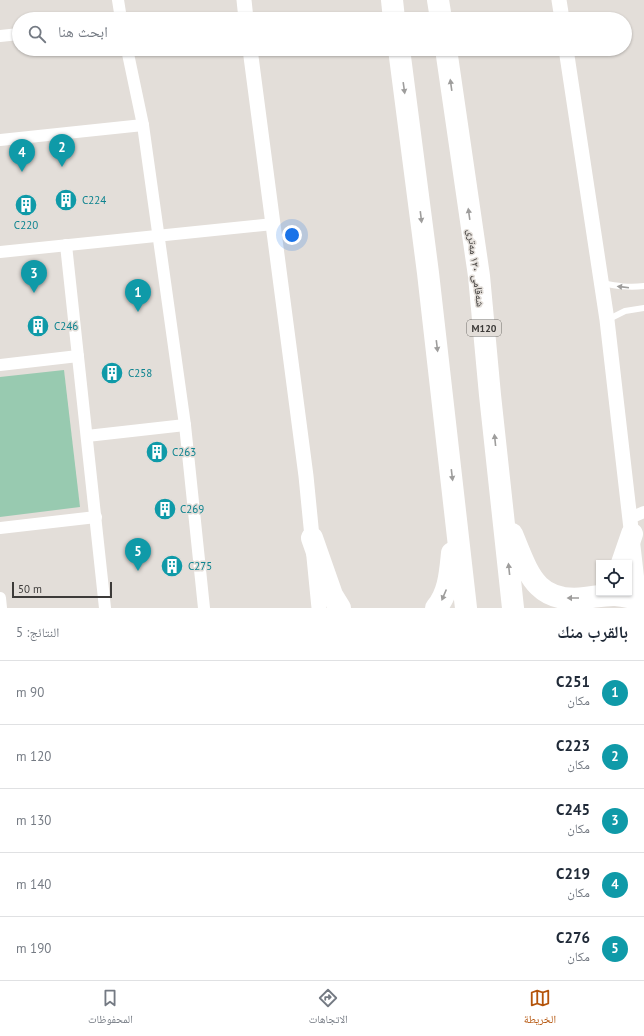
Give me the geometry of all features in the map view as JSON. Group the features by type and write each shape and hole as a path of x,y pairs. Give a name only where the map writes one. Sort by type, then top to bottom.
{"highway":[{"path":"392,0 393,12"},
{"path":"438,0 440,12"},
{"path":"400,56 428,273 466,608"},
{"name":"شەقامی ١٢٠ مەتری","path":"447,56 479,276 513,608"},
{"path":"503,514 530,575 542,590 556,596 572,599 596,594"},
{"path":"436,608 442,601 447,590 456,516"},
{"path":"623,560 631,526"},
{"path":"312,538 332,596 340,608"},
{"path":"622,596 635,604"}],"street":[{"path":"118,0 120,12"},
{"path":"244,0 245,12"},
{"path":"559,0 561,12"},
{"path":"0,36 12,35"},
{"path":"128,56 143,125 185,425 204,608"},
{"path":"251,56 303,452 319,608"},
{"path":"567,56 607,320 631,526 635,604"},
{"path":"0,140 143,125"},
{"path":"0,252 273,224"},
{"path":"66,245 105,608"},
{"path":"0,365 78,356"},
{"path":"87,436 185,425"},
{"path":"631,526 644,512"},
{"path":"0,528 96,517"},
{"path":"0,598 1,608"}],"lane":[{"path":"602,282 623,288 644,286"},
{"path":"607,320 625,311 644,308"}],"green space":[{"path":"64,370 80,507 0,517 0,377"}],"place":[{"name":"C223","path":"62,167"},
{"name":"C219","path":"22,172"},
{"name":"C224","path":"66,200"},
{"name":"C220","path":"26,205"},
{"name":"C245","path":"34,293"},
{"name":"C251","path":"138,312"},
{"name":"C246","path":"38,326"},
{"name":"C258","path":"112,373"},
{"name":"C263","path":"157,452"},
{"name":"C269","path":"165,509"},
{"name":"C275","path":"172,566"},
{"name":"C276","path":"138,571"}]}
